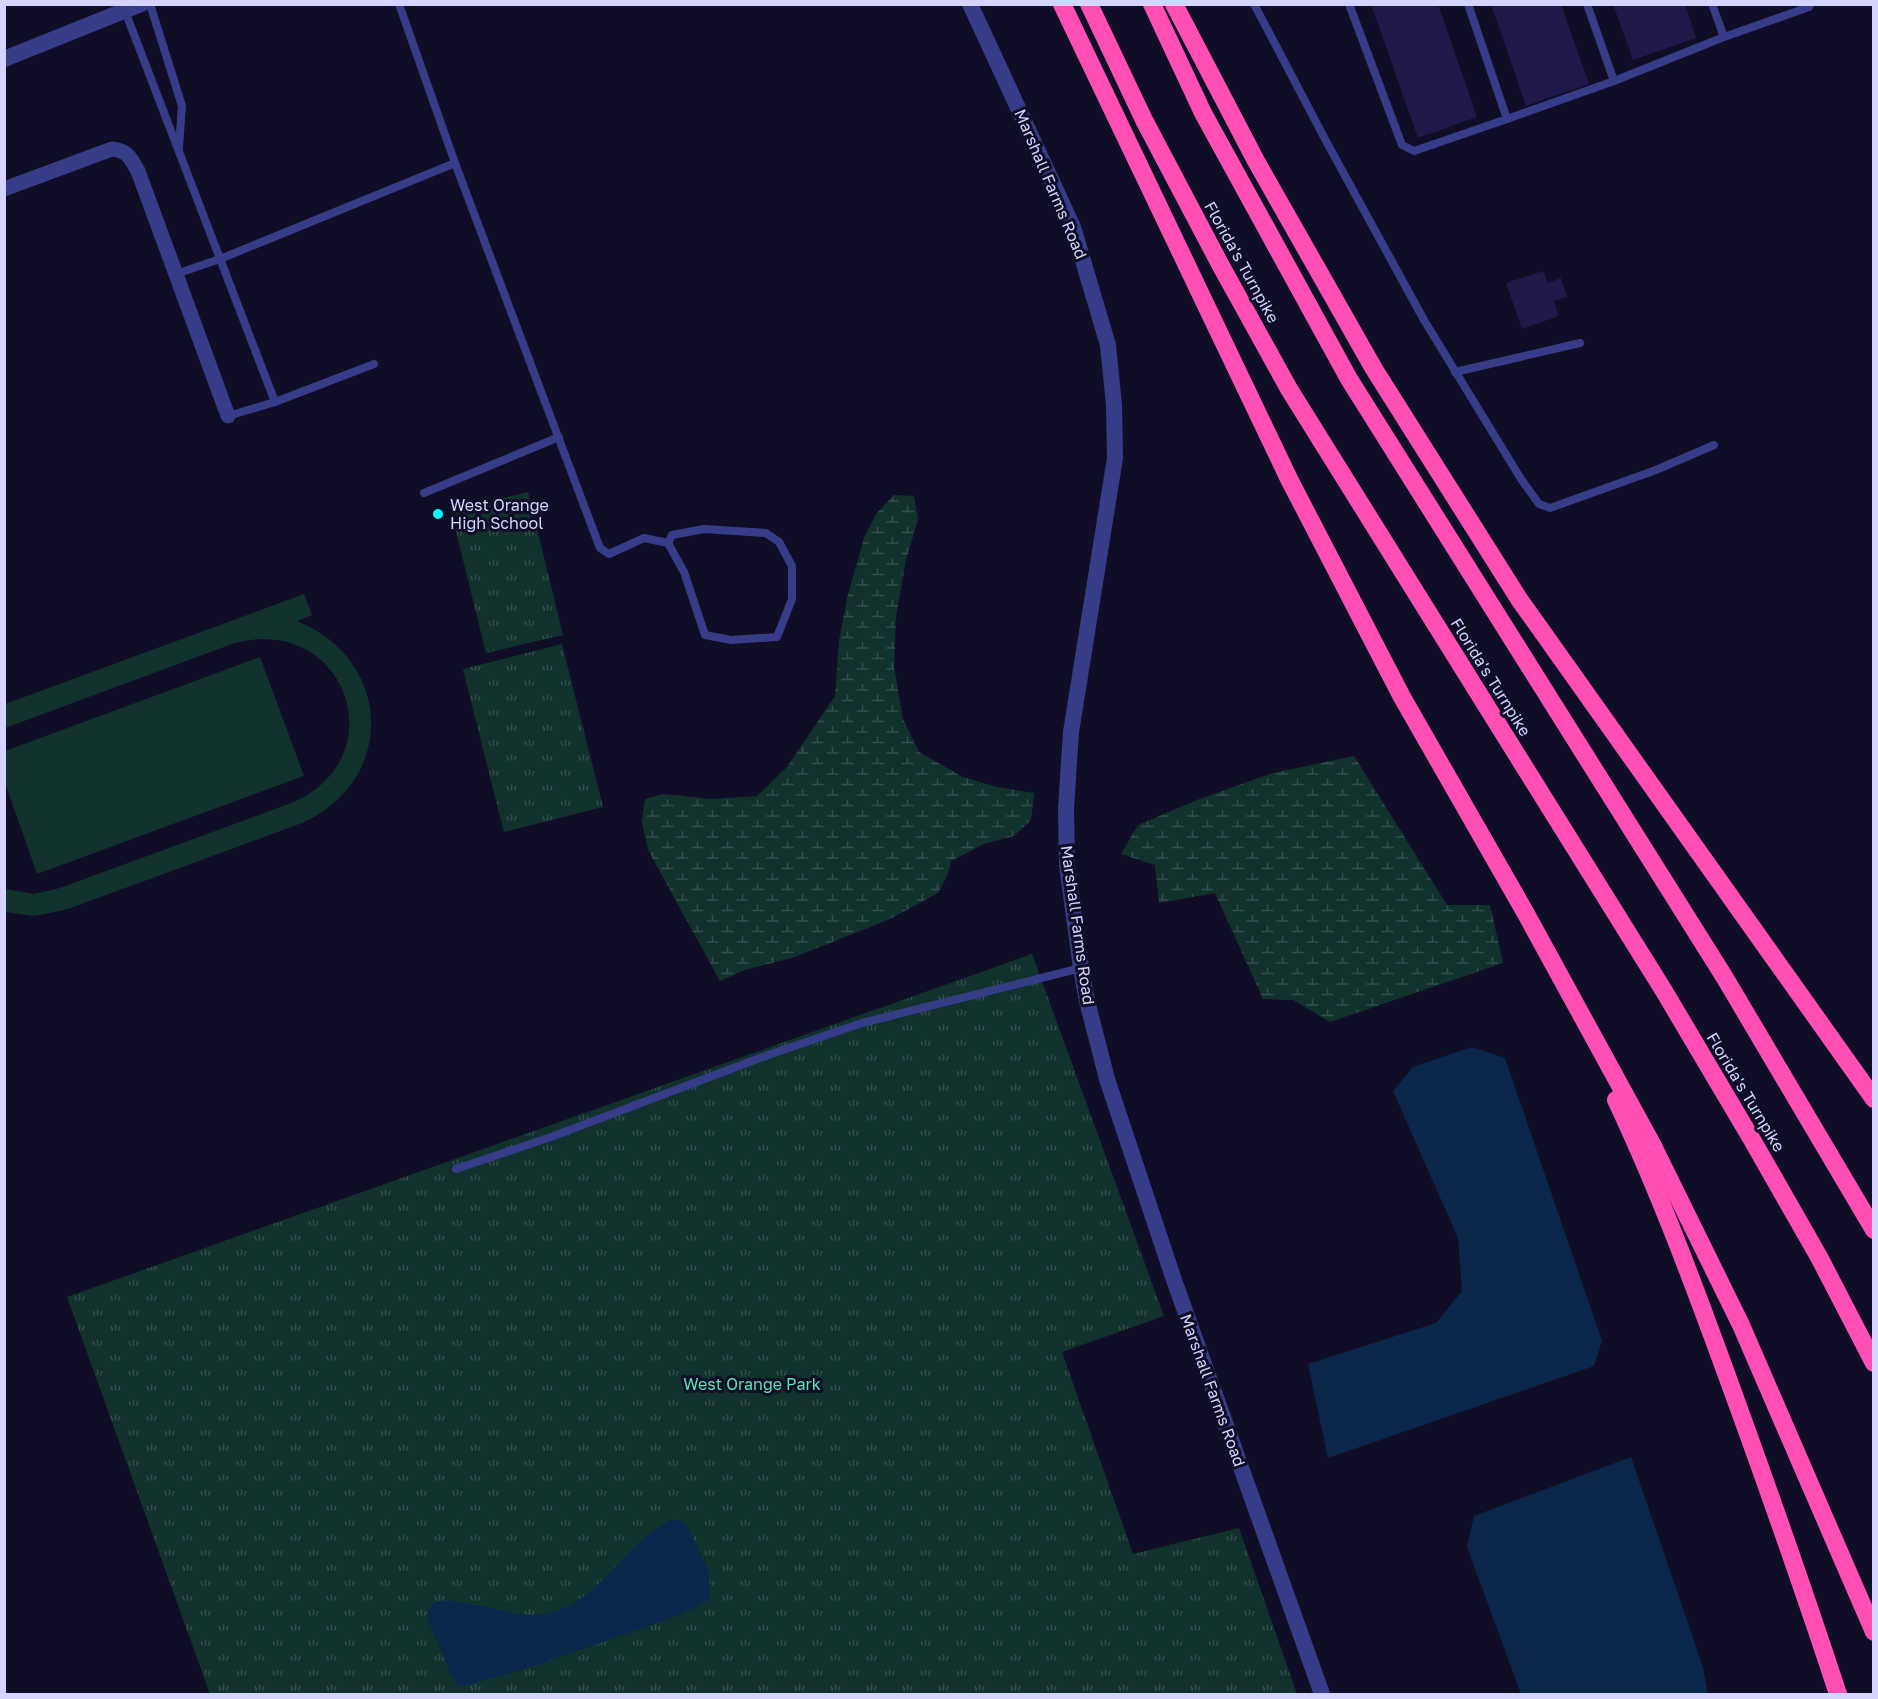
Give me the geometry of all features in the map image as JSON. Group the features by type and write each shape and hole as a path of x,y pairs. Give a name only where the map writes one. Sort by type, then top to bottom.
{"highway":[{"path":"1062,4 1289,479 1402,697 1525,912 1652,1143 1741,1325 1874,1632"},
{"name":"Florida's Turnpike","path":"1089,4 1149,131 1289,388 1693,1040 1820,1257 1874,1363"},
{"path":"1152,4 1203,113 1349,379 1725,978 1874,1228"},
{"path":"1174,4 1256,161 1374,369 1519,599 1874,1099"},
{"path":"1525,912 1639,1149 1711,1332 1798,1572 1838,1695"}],"street":[{"name":"Marshall Farms Road","path":"970,4 1073,227 1108,345 1114,405 1115,458 1071,732 1066,808 1067,865 1081,968 1107,1079 1158,1232 1322,1695"},
{"path":"4,59 133,8"},
{"path":"4,189 112,149 122,150 128,154 138,171 228,416"}],"lane":[{"path":"150,4 182,106 179,152"},
{"path":"399,4 455,163 600,548 609,554 645,538 668,543 684,572 705,635 732,640 777,637 792,600 792,566 779,542 766,533 704,529 672,535 668,543"},
{"path":"1254,4 1412,299 1521,479 1539,504 1550,508 1656,470 1714,445"},
{"path":"1349,4 1402,145 1414,151 1614,81 1811,4"},
{"path":"1468,4 1507,118"},
{"path":"1587,4 1614,81"},
{"path":"1712,4 1724,37"},
{"path":"133,8 179,152 275,402"},
{"path":"176,274 220,259 455,163"},
{"path":"1455,372 1580,343"},
{"path":"228,416 275,402 374,364"},
{"path":"424,493 559,437"},
{"path":"456,1169 551,1137 765,1056 862,1023 1081,968"}],"green space":[{"path":"528,492 563,635 486,653 451,511"},
{"path":"894,495 914,496 918,519 906,560 896,617 894,667 903,719 919,752 963,777 997,787 1034,793 1031,820 1014,836 984,844 951,861 947,876 938,893 890,919 795,957 745,970 720,981 648,850 642,822 645,799 663,794 711,799 757,796 787,767 835,696 839,641 847,598 865,535 876,514"},
{"path":"304,594 312,615 297,621 329,639 352,663 366,691 371,720 367,750 355,779 333,804 302,823 68,909 35,916 5,912 5,889 34,894 60,888 294,802 325,781 343,754 349,724 344,694 329,668 305,649 274,640 235,643 5,728 5,704"},
{"path":"562,644 603,807 504,832 463,669"},
{"path":"260,657 304,776 37,874 5,783 5,751"},
{"path":"1354,756 1447,905 1490,905 1503,963 1330,1022 1293,1000 1263,999 1215,893 1159,903 1155,865 1121,854 1138,825 1197,800 1273,773"},
{"name":"West Orange Park","path":"1032,954 1164,1316 1062,1352 1133,1554 1239,1528 1297,1694 210,1694 67,1297"}],"water":[{"path":"1472,1047 1505,1058 1602,1341 1594,1366 1328,1458 1308,1364 1436,1323 1462,1291 1458,1238 1393,1091 1413,1067"},
{"path":"1631,1457 1703,1667 1708,1694 1521,1694 1467,1547 1474,1516"},
{"path":"670,1520 679,1520 688,1526 708,1570 711,1593 709,1600 680,1615 528,1668 459,1687 451,1675 427,1618 433,1604 445,1601 457,1602 531,1615 560,1610 587,1594 647,1535"}],"building":[{"path":"1371,4 1438,4 1477,117 1418,138"},
{"path":"1491,4 1561,4 1589,84 1526,106"},
{"path":"1613,4 1685,4 1696,38 1633,60"},
{"path":"1543,271 1548,283 1561,278 1567,297 1554,301 1559,316 1522,329 1506,283"}],"place":[{"name":"West Orange High School","path":"438,514"}]}
